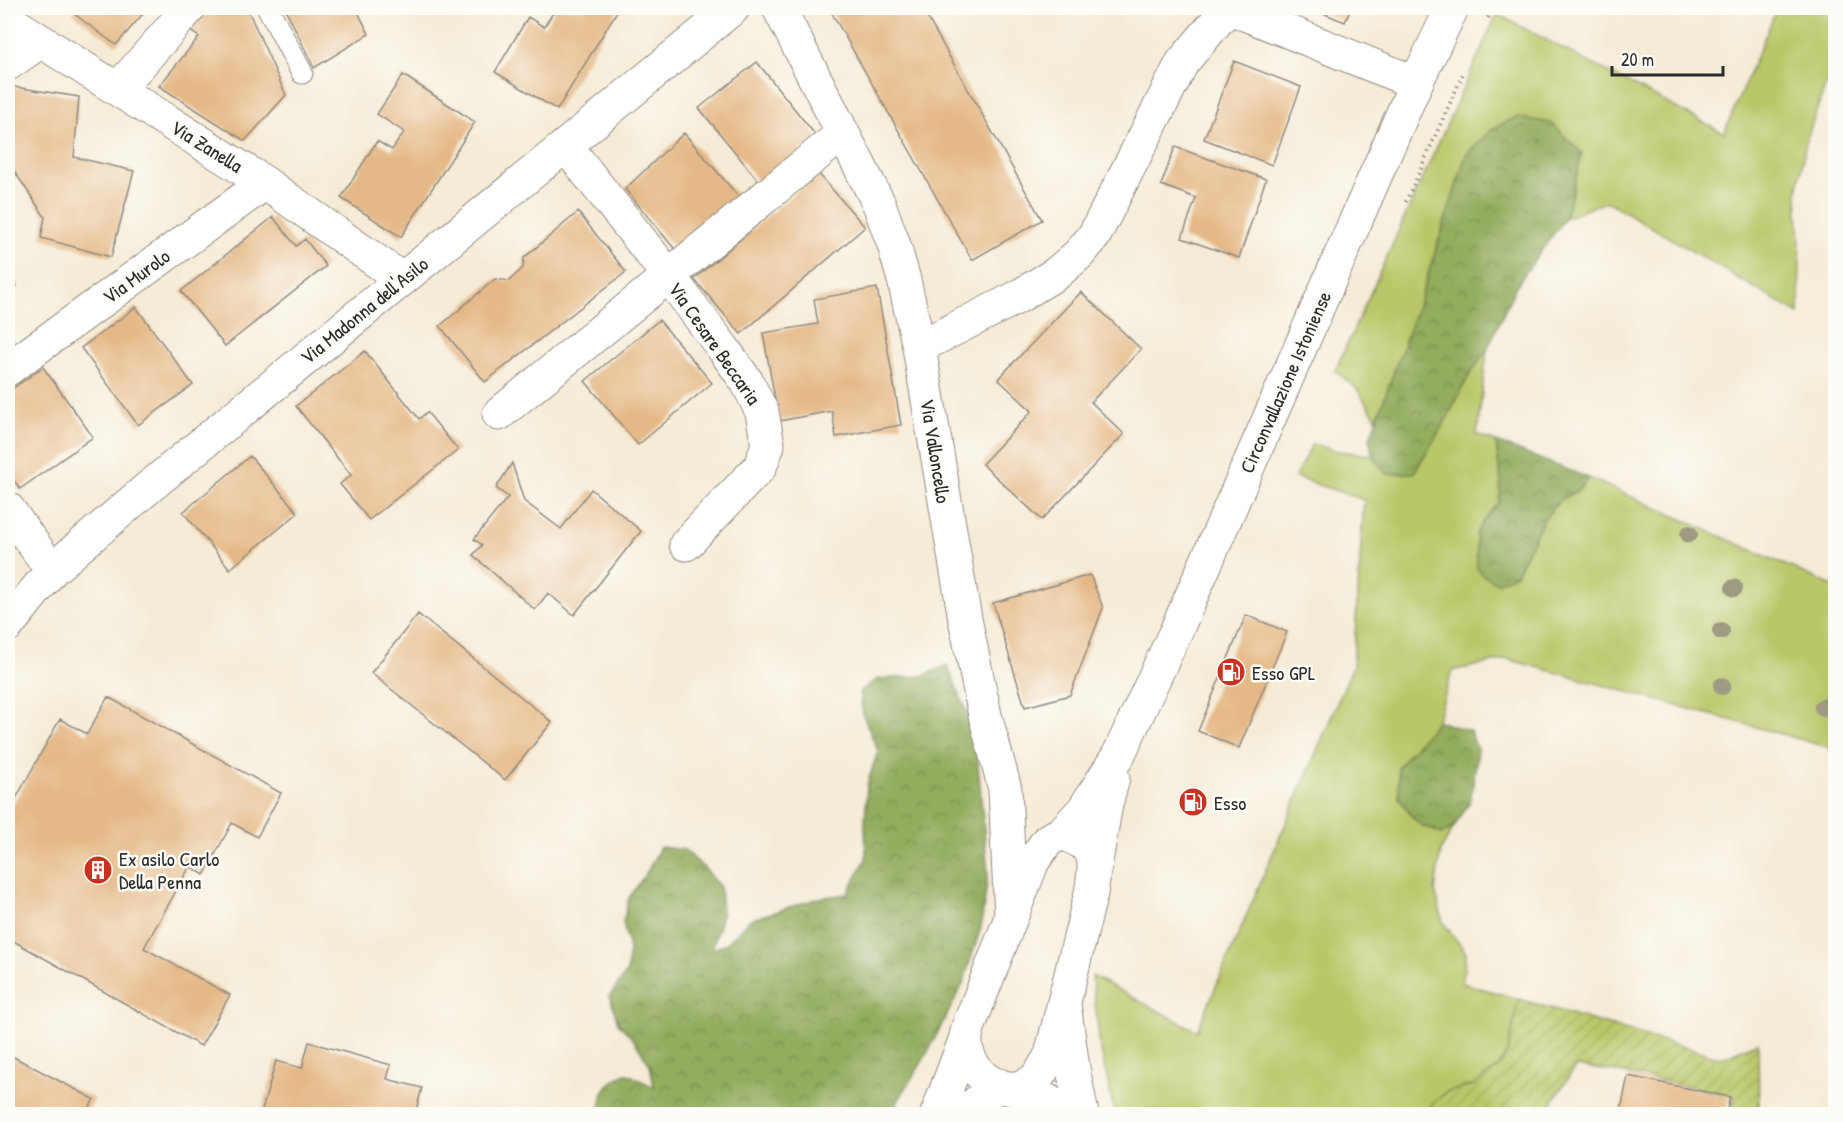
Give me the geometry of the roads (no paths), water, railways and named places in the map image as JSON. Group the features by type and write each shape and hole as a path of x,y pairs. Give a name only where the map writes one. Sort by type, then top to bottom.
{"street":[{"path":"118,89 189,8"},
{"name":"Via Madonna dell'Asilo","path":"8,625 52,570 148,488 733,8"},
{"name":"Via Valloncello","path":"779,8 879,204 904,280 919,347 965,619 985,715 1005,789 1011,918"},
{"path":"919,347 1016,298 1057,273 1078,254 1094,236 1182,63 1229,8 1416,83"},
{"name":"Circonvallazione Istoniense","path":"937,1114 1033,861 1048,840 1062,833 1084,809 1118,756 1177,628 1416,83 1452,8"},
{"name":"Via Zanella","path":"8,20 265,183 402,279"},
{"path":"8,64 41,41"},
{"path":"499,414 842,134"},
{"name":"Via Cesare Beccaria","path":"566,146 668,274 747,382 762,412 768,445 759,467 686,544"},
{"name":"Via Murolo","path":"8,369 265,183"},
{"path":"8,509 52,570"},
{"name":"Circonvallazione Istoniense","path":"962,1114 1004,1087 1025,1086 1039,1076 1051,1055 1095,867 1106,804 1118,756"},
{"path":"1062,833 1080,840 1092,852 1095,867"},
{"path":"1064,1002 1082,1114"},
{"path":"965,1040 968,1056 978,1073 993,1084 1036,1094 1068,1114"}],"lane":[{"path":"268,8 302,73"}],"place":[{"name":"Esso GPL","path":"1231,672"},
{"name":"Esso","path":"1193,802"},
{"name":"Ex asilo Carlo Della Penna","path":"98,870"}]}
